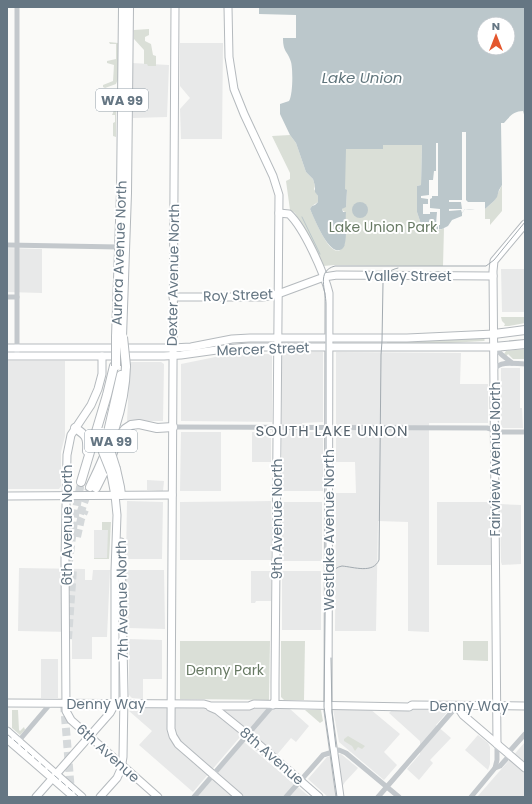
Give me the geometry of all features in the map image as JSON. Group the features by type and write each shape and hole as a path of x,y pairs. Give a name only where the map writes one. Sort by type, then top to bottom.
{"highway":[{"name":"Aurora Avenue North","path":"118,495 120,487 114,471 105,432 118,390 121,336 119,247 123,7"},
{"name":"Aurora Avenue North","path":"120,297 127,193 129,7"},
{"path":"494,334 525,330"},
{"name":"Aurora Avenue North","path":"119,366 116,353 121,336"},
{"path":"494,347 524,344"},
{"name":"WA 99","path":"81,482 107,395 119,366"},
{"name":"WA 99","path":"119,366 123,397 118,422 93,487 111,458 118,438 125,429 139,424 157,428 173,427"},
{"path":"75,428 87,438 86,463"}],"main road":[{"name":"Dexter Avenue North","path":"175,7 172,543 169,549 169,582 171,587 172,732 176,742 213,774"},
{"path":"228,7 228,57 231,77 242,109 276,182 278,190 279,215"},
{"name":"Westlake Avenue North","path":"279,215 294,219 299,227 324,277 329,298 328,705 340,797"},
{"name":"9th Avenue North","path":"273,705 275,700 276,683 279,215"},
{"name":"Fairview Avenue North","path":"506,752 497,706 493,276 494,261 525,224"},
{"name":"Valley Street","path":"324,277 493,276"},
{"name":"Roy Street","path":"173,297 263,297 278,294 324,277"},
{"name":"Mercer Street","path":"7,356 17,352 41,348 172,352 238,338 407,338 494,334"},
{"name":"Mercer Street","path":"7,348 17,352 102,356 237,347 494,347"},
{"path":"41,348 68,353 100,354 102,356"},
{"name":"6th Avenue North","path":"66,703 67,455 70,439 75,428 91,405 96,394 102,374 102,356"},
{"name":"7th Avenue North","path":"118,495 120,571 123,588 124,695 119,704 122,765"},
{"path":"7,496 172,495"},
{"name":"Denny Way","path":"204,704 211,702 273,705 410,704 525,706"},
{"name":"Denny Way","path":"7,703 204,704 221,706 249,706 254,704"},
{"name":"6th Avenue","path":"66,703 66,711 69,718 158,797"},
{"path":"36,797 119,704"},
{"name":"8th Avenue","path":"204,704 217,710 248,735 319,797"},
{"path":"221,706 221,711 224,716"},
{"path":"457,706 463,715 525,768"},
{"path":"7,731 17,743 54,776 74,797"},
{"path":"7,739 17,743"},
{"path":"100,797 117,778 122,765"},
{"path":"213,774 239,797"},
{"path":"54,776 82,797"}],"street":[{"path":"17,7 17,352"},
{"path":"7,246 119,247"},
{"path":"7,297 17,297"},
{"path":"494,347 512,363"},
{"path":"494,369 501,364 525,364"},
{"path":"173,427 487,428 502,432 525,432"},
{"path":"17,743 51,703"},
{"path":"194,797 273,705"},
{"path":"378,797 457,706"},
{"path":"495,768 497,760 525,734"},
{"path":"286,797 323,755 340,750 346,753 399,797"},
{"path":"471,797 495,768 500,766 506,752"}],"shaded area":[{"path":"180,43 223,43 222,139 181,139 180,109 190,98 180,86"},
{"path":"132,63 169,65 167,117 133,118"},
{"path":"7,248 42,249 42,293 7,292"},
{"path":"501,269 525,269 525,312 502,312"},
{"path":"282,352 323,352 323,422 302,423 303,432 323,432 323,491 282,491"},
{"path":"336,352 461,353 460,384 488,384 488,423 429,423 429,632 408,631 408,522 378,521 376,631 335,631 336,493 356,493 355,462 336,462"},
{"path":"230,354 272,354 272,422 181,421 181,364"},
{"path":"7,361 65,361 65,436 61,452 61,486 59,489 7,489"},
{"path":"130,362 161,362 164,364 163,421 127,421"},
{"path":"501,368 520,368 520,408 522,408 523,428 503,428 501,426"},
{"path":"181,432 221,432 221,491 180,491"},
{"path":"252,432 271,432 271,462 252,462"},
{"path":"147,480 164,481 163,491 147,490"},
{"path":"127,501 163,502 162,559 126,559"},
{"path":"271,501 271,560 180,560 180,502"},
{"path":"282,502 322,502 322,561 282,561"},
{"path":"437,502 491,502 491,565 437,565"},
{"path":"500,504 521,505 521,564 502,565"},
{"path":"94,530 110,530 109,559 94,559"},
{"path":"19,568 85,569 85,580 92,580 93,570 110,570 107,637 92,637 92,659 72,659 72,632 18,631"},
{"path":"125,570 164,570 165,629 128,628"},
{"path":"251,571 271,571 271,601 256,601 255,603 251,603"},
{"path":"282,571 321,571 321,630 282,630"},
{"path":"129,639 162,640 162,679 143,679 143,699 132,698 129,695"},
{"path":"41,659 58,659 58,698 41,698"},
{"path":"139,707 290,709 309,726 296,742 291,738 270,763 240,737 193,792 139,745 152,731 129,711"},
{"path":"333,709 370,709 400,734 384,752 397,765 384,780 339,742"},
{"path":"392,710 449,710 436,725 451,738 430,760 433,763 419,780 407,769 420,754 420,741 389,713"},
{"path":"478,735 488,743 490,747 490,764 488,770 465,750"},
{"path":"244,742 310,797 199,797 198,796"},
{"path":"525,742 525,797 477,797"},
{"path":"341,754 358,768 345,782 336,797 328,797 308,779 327,757"}],"green space":[{"path":"149,29 149,35 145,37 145,41 151,44 153,55 156,56 156,66 148,66 147,64 144,64 144,50 134,39 134,30"},
{"path":"109,42 118,43 118,79 116,84 105,88 103,85 113,81 114,65 107,63 107,61 116,59 116,44 110,44"},
{"path":"105,92 116,93 116,137 113,136 113,123 115,122 115,115 112,115 114,102 111,95 104,94"},
{"name":"Lake Union Park","path":"290,135 296,143 306,172 313,179 315,186 314,189 318,196 318,202 310,209 327,242 334,250 339,251 345,244 345,212 342,210 343,207 346,207 347,190 345,190 345,149 382,149 383,145 422,145 421,185 417,186 417,212 423,230 439,230 444,228 443,266 323,266 295,213 290,210 286,181 290,179 290,173 272,136"},
{"path":"502,185 502,211 490,225 490,219 485,219 485,209 494,201"},
{"path":"501,317 525,317 525,323 504,326 505,324"},
{"path":"483,338 485,340 484,341 442,344 387,345 387,341"},
{"path":"525,349 525,359 513,359 508,354 506,357 504,354 506,351"},
{"path":"102,522 111,522 109,559 94,559 107,558 108,530 102,530"},
{"name":"Denny Park","path":"180,641 270,641 269,700 180,699"},
{"path":"281,641 305,641 304,700 284,700 281,697"},
{"path":"463,641 488,641 488,661 463,660"},
{"path":"12,710 18,710 19,730 20,731 24,727 25,730 20,735 12,728"},
{"path":"305,710 321,710 323,721 320,723"},
{"path":"348,736 365,746 362,749 358,747 355,751 352,746 344,741 344,739"}],"water":[{"name":"Lake Union","path":"259,7 525,7 525,118 523,111 520,111 512,114 504,123 501,123 502,185 494,201 485,209 465,209 462,216 452,220 448,226 442,229 425,231 423,230 417,212 417,186 421,185 422,145 383,145 383,149 346,149 346,207 342,209 343,212 346,212 345,244 340,250 335,250 331,247 318,227 310,209 318,202 318,196 315,192 313,179 306,172 296,143 290,135 280,114 280,104 289,101 292,82 291,62 283,43 283,38 296,38 296,15 259,14"},
{"path":"360,202 366,204 368,210 366,216 360,218 354,216 352,210 354,204"}],"pier":[{"path":"462,132 466,132 466,200 468,202 485,202 485,211 465,209 462,213 461,210 449,211 449,209 462,209 461,202 449,202 449,200 462,200"},
{"path":"436,143 438,143 438,196 432,196 430,199 430,208 440,209 439,230 438,225 436,224 437,212 423,214 423,204 428,204 428,199 421,198 421,196 429,195 429,180 433,180 434,171 436,171"}],"waterway":[{"path":"302,217 320,254"}],"tunnel":[{"path":"67,577 74,521 81,482"},
{"path":"80,514 89,489"},
{"path":"77,537 81,519 85,510"},
{"path":"68,639 73,569"},
{"path":"64,704 71,792"}],"tram line":[{"path":"337,797 324,707 326,534 326,304 323,282 324,277 329,268 335,266 486,266 494,260 525,222"},
{"path":"331,584 331,578 336,568 342,566 363,569 372,567 379,560 383,283 384,278 388,273 398,268"},
{"path":"331,658 332,713 336,747"}],"railway":[{"path":"7,734 79,797"}],"district":[{"name":"SOUTH LAKE UNION","path":"332,430"}]}
